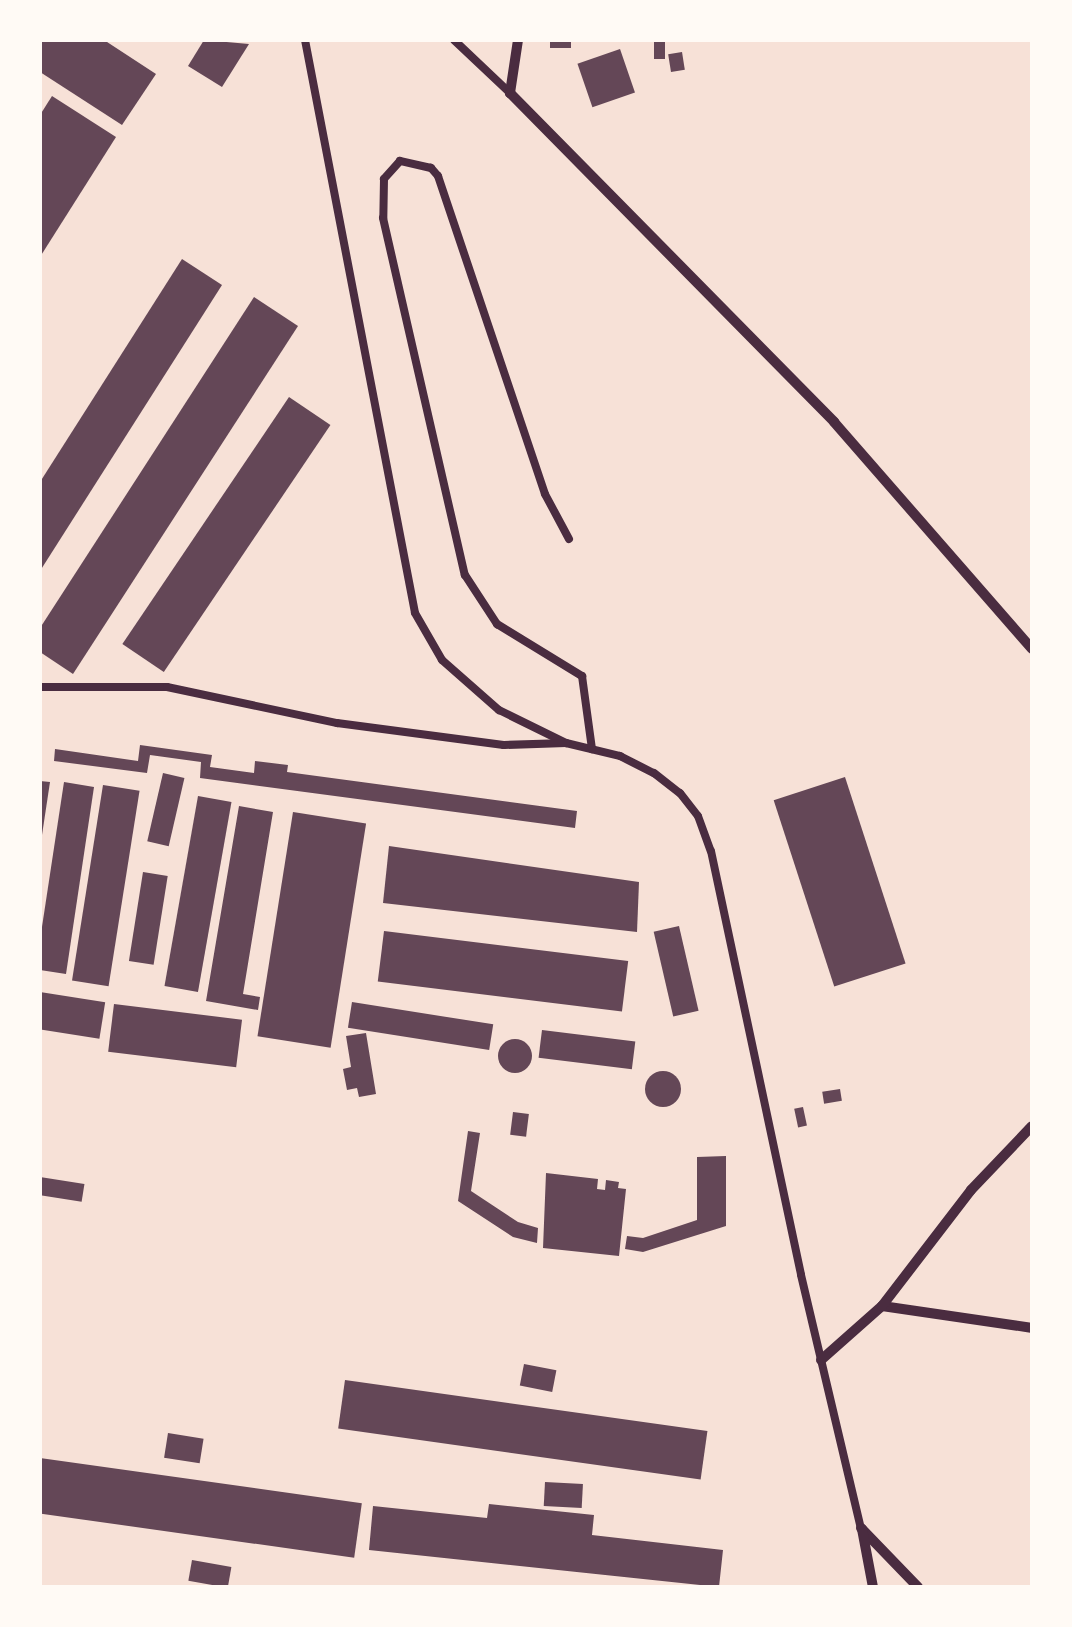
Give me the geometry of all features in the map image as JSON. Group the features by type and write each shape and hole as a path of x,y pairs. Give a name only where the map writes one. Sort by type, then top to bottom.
{"street":[{"path":"518,40 510,93 834,422 1032,649"},
{"path":"821,1360 882,1306 971,1190 1032,1126"},
{"path":"882,1306 1032,1328"},
{"path":"861,1528 873,1587"},
{"path":"861,1528 918,1587"}],"lane":[{"path":"305,40 415,613 442,660 461,680 499,710 566,743"},
{"path":"454,40 510,93"},
{"path":"569,539 545,494 438,176 431,168 400,161 384,179 383,218 465,574 496,624 582,676 592,748"},
{"path":"40,688 167,687 337,723 504,745 566,743 620,756 654,773 680,793 704,834 861,1528"}],"building":[{"path":"40,40 104,40 156,74 122,125 40,72"},
{"path":"204,40 249,44 222,87 188,66"},
{"path":"550,40 571,40 571,48 550,48"},
{"path":"654,40 665,40 665,59 654,59"},
{"path":"620,49 635,92 592,107 577,64"},
{"path":"682,52 685,70 671,72 668,54"},
{"path":"52,96 116,137 40,257 40,115"},
{"path":"182,259 222,285 40,571 40,482"},
{"path":"254,297 298,326 73,674 40,652 40,628"},
{"path":"289,397 330,425 164,672 122,644"},
{"path":"140,745 212,755 210,767 254,773 255,761 288,765 287,772 577,811 575,828 200,778 201,762 150,755 147,773 54,761 55,749 138,761"},
{"path":"163,773 184,778 169,846 147,841"},
{"path":"845,777 906,963 834,987 774,800"},
{"path":"40,781 50,782 42,835 40,835"},
{"path":"64,782 94,787 66,974 40,970 40,940"},
{"path":"103,785 140,791 109,986 72,981"},
{"path":"198,796 231,802 198,992 164,986"},
{"path":"239,806 273,812 243,994 260,997 258,1010 206,1001"},
{"path":"293,812 366,824 331,1048 257,1036"},
{"path":"389,846 639,882 637,932 383,903"},
{"path":"143,872 168,876 154,965 129,961"},
{"path":"679,926 699,1011 673,1017 654,932"},
{"path":"384,931 628,961 622,1012 378,982"},
{"path":"40,992 105,1002 99,1039 40,1029"},
{"path":"352,1002 493,1024 489,1050 348,1028"},
{"path":"114,1004 242,1020 236,1067 108,1052"},
{"path":"542,1030 635,1041 632,1069 539,1058"},
{"path":"366,1033 376,1094 359,1097 357,1088 347,1090 343,1069 351,1067 346,1036"},
{"path":"515,1039 527,1044 532,1056 527,1068 515,1073 503,1068 498,1056 503,1044"},
{"path":"663,1071 676,1076 681,1089 676,1102 663,1107 650,1102 645,1089 650,1076"},
{"path":"840,1089 842,1101 824,1104 822,1092"},
{"path":"803,1107 807,1126 798,1127 794,1109"},
{"path":"513,1112 529,1114 526,1137 510,1135"},
{"path":"468,1131 480,1133 471,1191 518,1222 538,1228 537,1243 513,1237 458,1201"},
{"path":"726,1156 726,1226 643,1252 625,1249 627,1236 643,1238 697,1220 697,1157"},
{"path":"546,1173 598,1179 597,1189 605,1190 606,1180 619,1182 618,1188 626,1189 619,1256 543,1248"},
{"path":"40,1177 84,1184 82,1202 40,1195"},
{"path":"524,1364 556,1370 552,1392 520,1386"},
{"path":"345,1380 707,1431 701,1479 338,1429"},
{"path":"168,1433 204,1439 200,1463 164,1458"},
{"path":"40,1458 362,1503 354,1558 40,1514"},
{"path":"545,1482 583,1484 582,1508 544,1506"},
{"path":"489,1504 594,1515 592,1535 723,1550 719,1587 369,1550 373,1506 487,1518"},
{"path":"192,1560 231,1567 228,1587 188,1581"}]}
